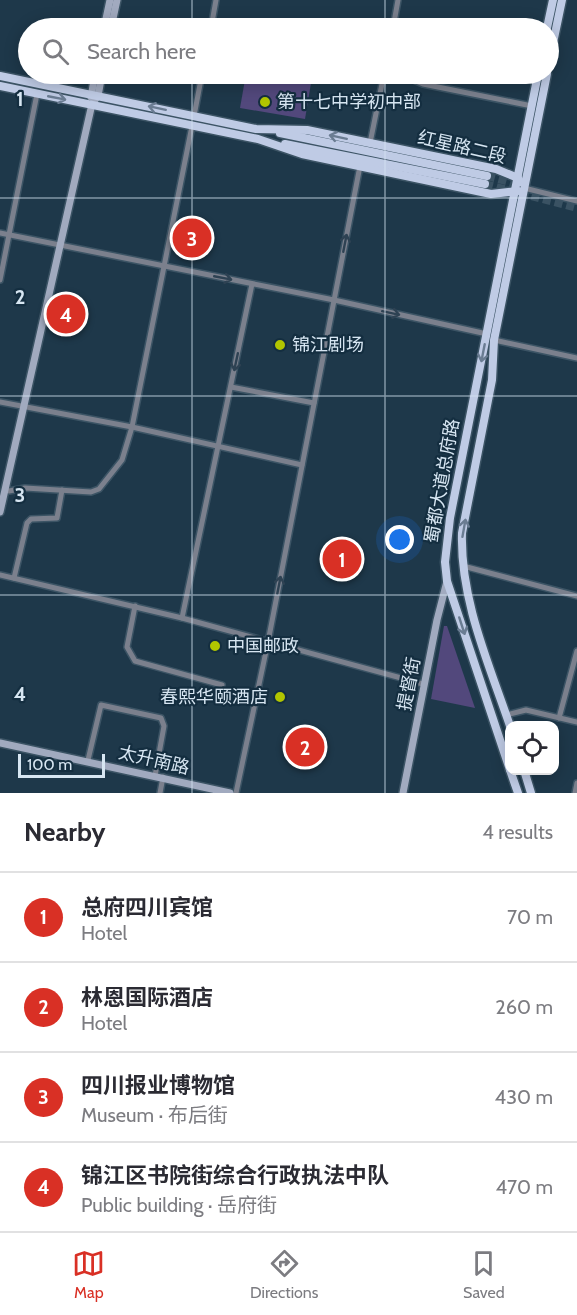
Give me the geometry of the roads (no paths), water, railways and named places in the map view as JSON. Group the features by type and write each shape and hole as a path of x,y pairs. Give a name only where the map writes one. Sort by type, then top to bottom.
{"main road":[{"path":"106,18 110,0"},
{"path":"113,18 117,0"},
{"path":"549,18 553,0"},
{"path":"559,18 562,0"},
{"name":"红星路二段","path":"0,76 18,80"},
{"name":"红星路二段","path":"0,86 193,121 256,129 307,130 496,169 518,178 525,188 515,193 491,194 302,154 193,121 94,95 40,84"},
{"path":"94,84 94,95"},
{"path":"0,512 98,84"},
{"name":"蜀都大道总府路","path":"505,755 447,581 446,539 536,84"},
{"name":"蜀都大道总府路","path":"508,721 467,596 462,533 492,380 494,340 545,84"},
{"path":"256,129 486,180 258,139"},
{"name":"提督街","path":"403,793 423,684 447,581"},
{"name":"太升南路","path":"0,743 88,760 230,793"},
{"name":"蜀都大道总府路","path":"512,775 517,791"},
{"path":"525,775 530,790"}],"street":[{"path":"213,18 216,0"},
{"path":"395,18 398,0"},
{"path":"9,491 25,488 91,492 99,489 122,460 132,427 166,267 200,84"},
{"path":"369,143 382,84"},
{"path":"423,84 532,106"},
{"path":"0,280 37,94"},
{"path":"236,793 268,642 360,166"},
{"path":"525,188 577,201"},
{"path":"0,233 334,300 487,334"},
{"path":"182,618 252,284"},
{"path":"494,340 577,358"},
{"path":"231,387 314,403"},
{"path":"0,402 132,427 302,465"},
{"path":"14,578 27,524 30,519 57,518 62,490"},
{"path":"463,567 577,596"},
{"path":"0,575 182,618 423,684"},
{"path":"135,606 128,647 135,661 222,685"},
{"path":"559,718 577,651"},
{"path":"88,760 101,705 161,718 164,726 159,776 160,793"},
{"path":"506,715 526,710 577,723"},
{"path":"575,793 577,783"}],"tunnel":[{"path":"487,176 521,185"},
{"path":"485,184 577,208"}],"place":[{"name":"第十七中学初中部","path":"265,102"},
{"name":"四川报业博物馆","path":"192,238"},
{"name":"锦江区书院街综合行政执法中队","path":"66,314"},
{"name":"锦江剧场","path":"280,345"},
{"name":"总府四川宾馆","path":"342,559"},
{"name":"中国邮政","path":"215,646"},
{"name":"春熙华颐酒店","path":"280,697"},
{"name":"林恩国际酒店","path":"305,747"}]}
